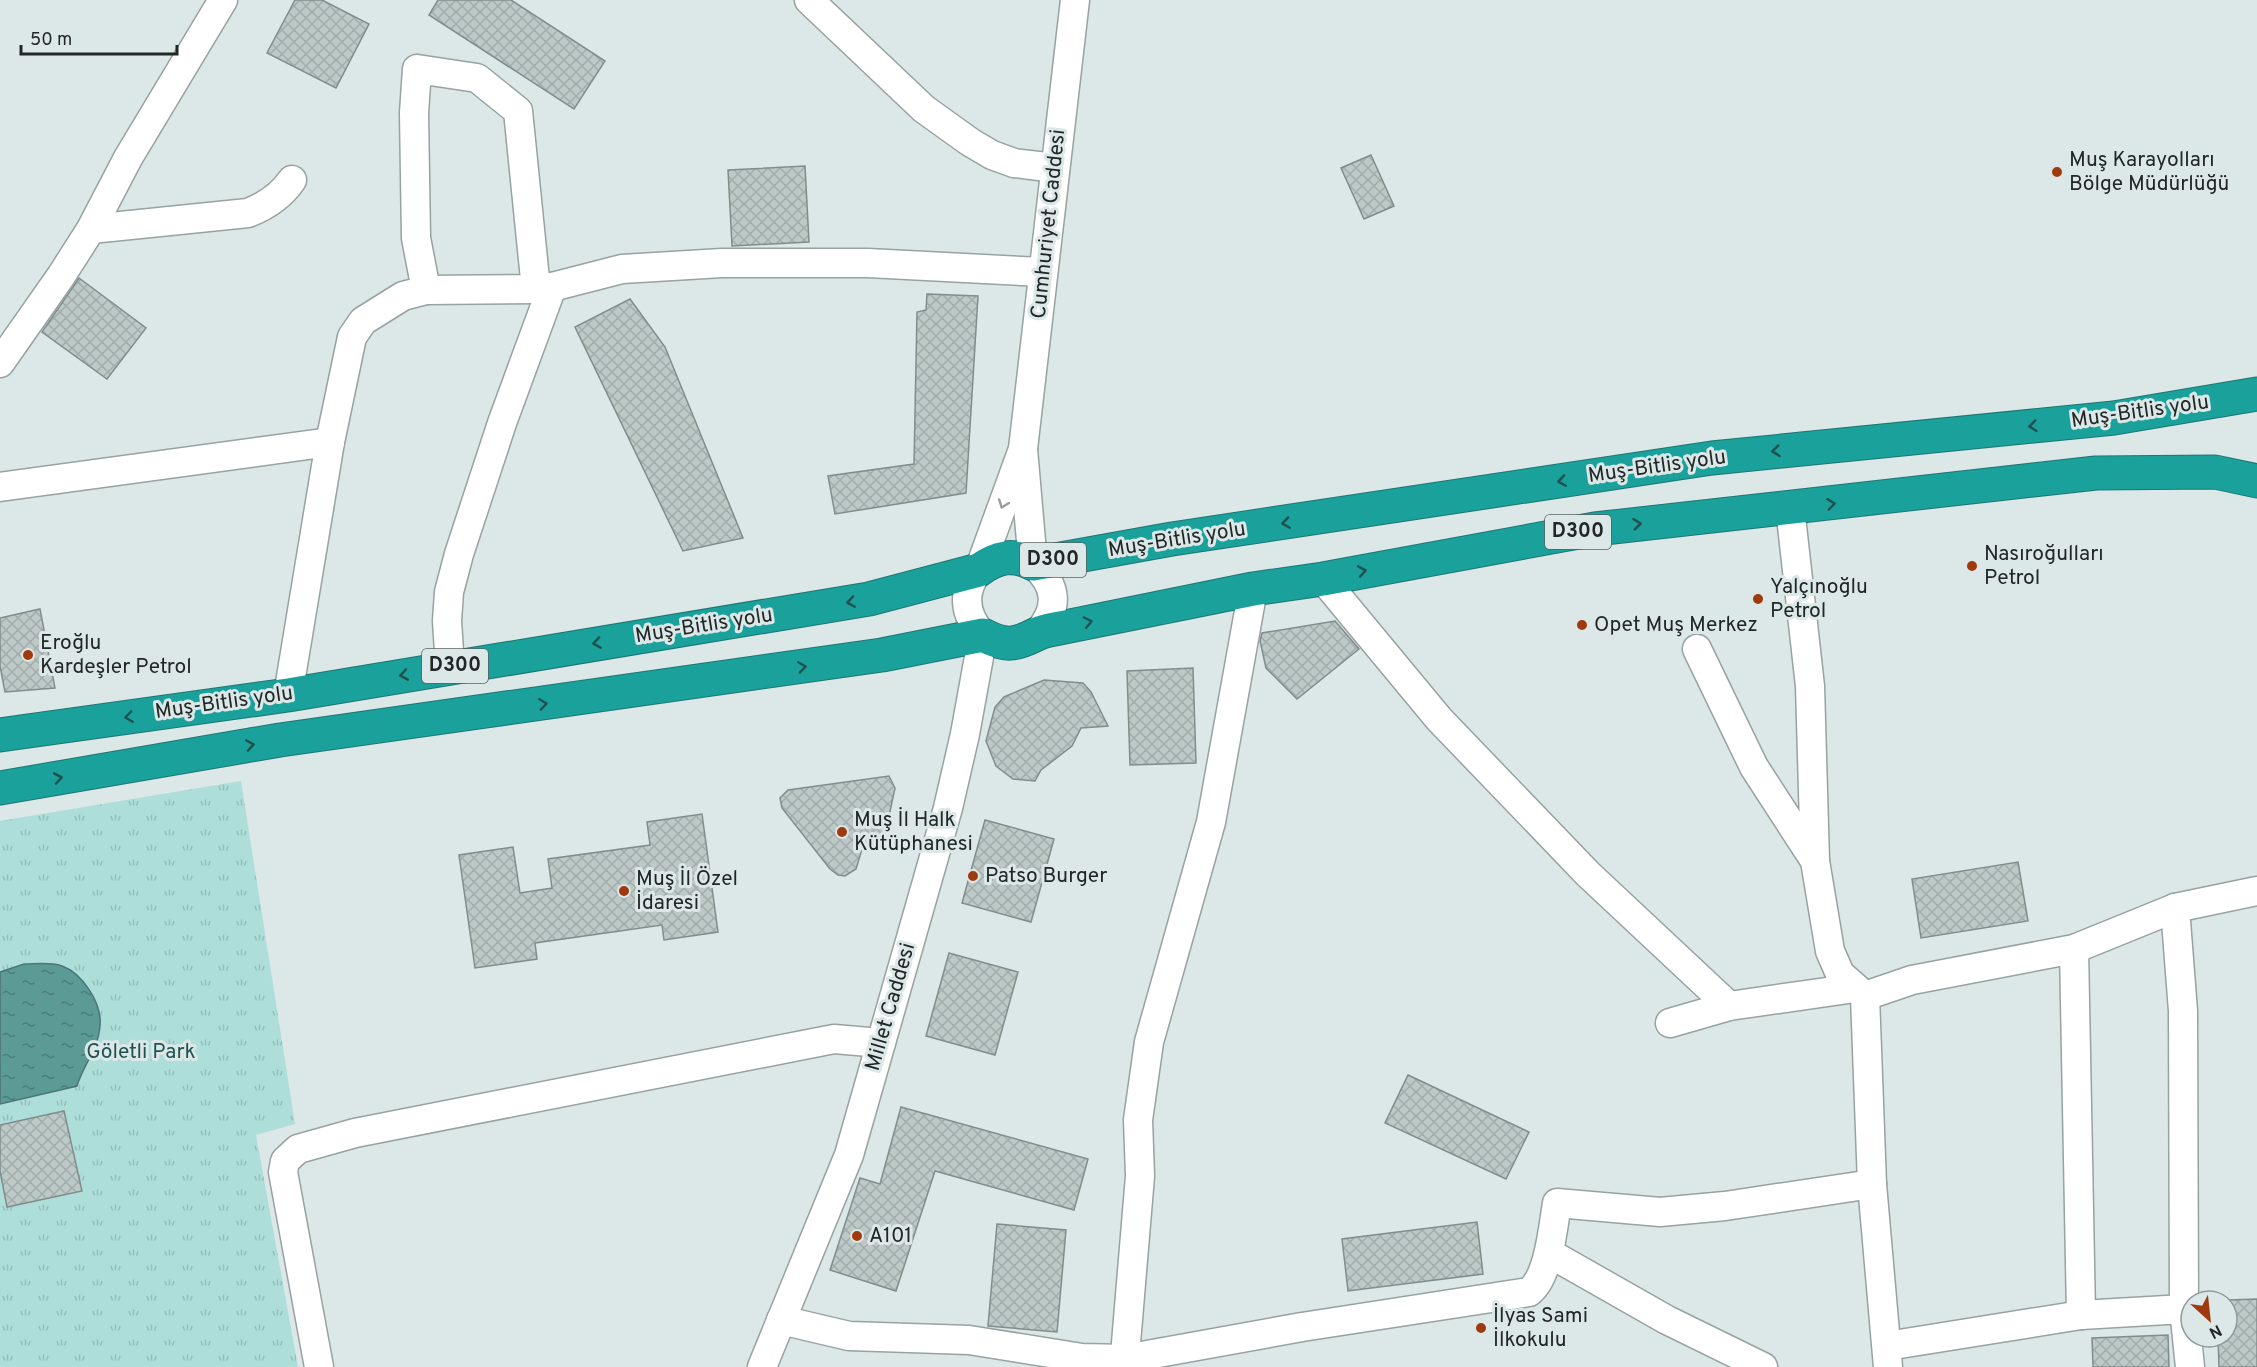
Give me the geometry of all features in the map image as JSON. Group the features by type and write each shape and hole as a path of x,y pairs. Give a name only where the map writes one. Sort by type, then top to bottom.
{"highway":[{"name":"Muş-Bitlis yolu","path":"0,735 288,694 869,599 979,570 991,561 1005,557 1025,560 1033,564 1172,539 1712,458 2114,418 2257,394"},
{"name":"D300","path":"0,788 280,740 882,655 983,635 996,642 1020,643 1038,633 1253,589 1323,579 1595,529 2096,473 2215,472 2257,481"}],"street":[{"path":"0,363 91,229 128,158 224,0"},
{"path":"809,0 924,109 970,142 992,155 1014,163 1055,168"},
{"name":"Cumhuriyet Caddesi","path":"1033,564 1023,449 1042,272 1076,0"},
{"path":"426,290 416,238 414,113 417,69 477,78 518,111 544,288 449,592 447,621 450,667"},
{"path":"91,229 248,213 263,207 285,191 292,180"},
{"path":"288,694 330,442 352,337 363,321 403,296 426,290 544,288 622,269 722,263 868,263 1042,272"},
{"path":"0,487 330,442"},
{"name":"Cumhuriyet Caddesi","path":"983,635 968,615 967,590 979,570 1023,449"},
{"path":"1790,508 1810,686 1815,861 1830,951 1840,974 1860,992 1872,1184 1887,1356 2081,1315 2179,1309"},
{"path":"1033,564 1044,574 1053,593 1052,608 1047,622 1038,633"},
{"path":"1323,579 1447,728 1588,874 1729,1006"},
{"path":"1125,1363 1140,1176 1138,1120 1149,1042 1211,822 1253,589"},
{"name":"Millet Caddesi","path":"762,1367 849,1155 948,808 965,734 983,635"},
{"path":"1697,649 1754,767 1815,861"},
{"path":"1670,1023 1729,1006 1860,992 2074,949 2175,908 2257,891"},
{"path":"2175,908 2182,1011 2184,1289"},
{"path":"2074,949 2081,1315"},
{"path":"319,1367 283,1172 285,1161 298,1149 355,1133 834,1039 880,1043"},
{"path":"781,1320 849,1336 969,1340 1125,1363 1302,1327 1529,1292 1536,1287 1548,1253 1557,1203 1660,1212 1725,1206 1872,1184"},
{"path":"1548,1253 1666,1320 1763,1367"},
{"path":"2188,1349 2190,1367"}],"green space":[{"name":"Göletli Park","path":"241,781 295,1124 256,1135 298,1367 0,1367 0,821"}],"water":[{"path":"24,964 62,966 77,975 89,990 98,1007 99,1033 77,1086 0,1104 0,972"}],"building":[{"path":"295,0 322,0 369,24 336,88 267,53"},
{"path":"438,0 511,0 605,61 574,109 429,15"},
{"path":"1371,155 1394,206 1364,219 1341,168"},
{"path":"805,166 809,242 732,246 728,170"},
{"path":"79,278 146,328 107,379 42,332"},
{"path":"927,294 978,296 966,493 835,514 828,476 914,464 917,312 926,310"},
{"path":"630,299 665,347 743,538 683,551 575,327"},
{"path":"40,609 55,688 5,692 0,666 0,618"},
{"path":"1335,621 1359,649 1297,699 1266,668 1260,641 1262,633"},
{"path":"1193,668 1196,763 1130,765 1127,671"},
{"path":"1044,680 1083,683 1091,692 1108,726 1081,728 1072,746 1041,770 1035,781 1013,779 996,766 986,741 995,707 1004,697"},
{"name":"Muş İl Halk Kütüphanesi","path":"889,776 895,788 889,816 876,851 862,849 856,869 845,876 838,875 830,869 782,808 780,798 788,790"},
{"name":"Muş İl Özel İdaresi","path":"702,814 718,932 664,940 662,925 535,943 537,959 475,968 459,855 513,847 520,893 552,888 548,859 650,845 647,822"},
{"path":"985,820 1054,839 1031,922 962,903"},
{"path":"2018,862 2028,921 1921,938 1912,879"},
{"path":"949,953 1018,972 995,1055 926,1036"},
{"path":"1408,1075 1529,1132 1506,1179 1385,1123"},
{"path":"901,1107 1088,1159 1074,1210 935,1171 896,1291 830,1270 860,1178 880,1184"},
{"path":"64,1111 82,1191 7,1207 0,1171 0,1125"},
{"path":"1477,1222 1483,1274 1348,1291 1342,1239"},
{"path":"997,1224 1066,1230 1057,1332 988,1326"},
{"path":"2257,1299 2257,1367 2219,1367 2218,1349 2239,1349 2239,1300"},
{"path":"2168,1335 2169,1367 2093,1367 2092,1338"}],"place":[{"name":"Muş Karayolları Bölge Müdürlüğü","path":"2057,172"},
{"name":"Nasıroğulları Petrol","path":"1972,566"},
{"name":"Yalçınoğlu Petrol","path":"1758,599"},
{"name":"Opet Muş Merkez","path":"1582,625"},
{"name":"Eroğlu Kardeşler Petrol","path":"28,655"},
{"name":"Muş İl Halk Kütüphanesi","path":"842,832"},
{"name":"Patso Burger","path":"973,876"},
{"name":"Muş İl Özel İdaresi","path":"624,891"},
{"name":"A101","path":"857,1236"},
{"name":"İlyas Sami İlkokulu","path":"1481,1328"}]}
